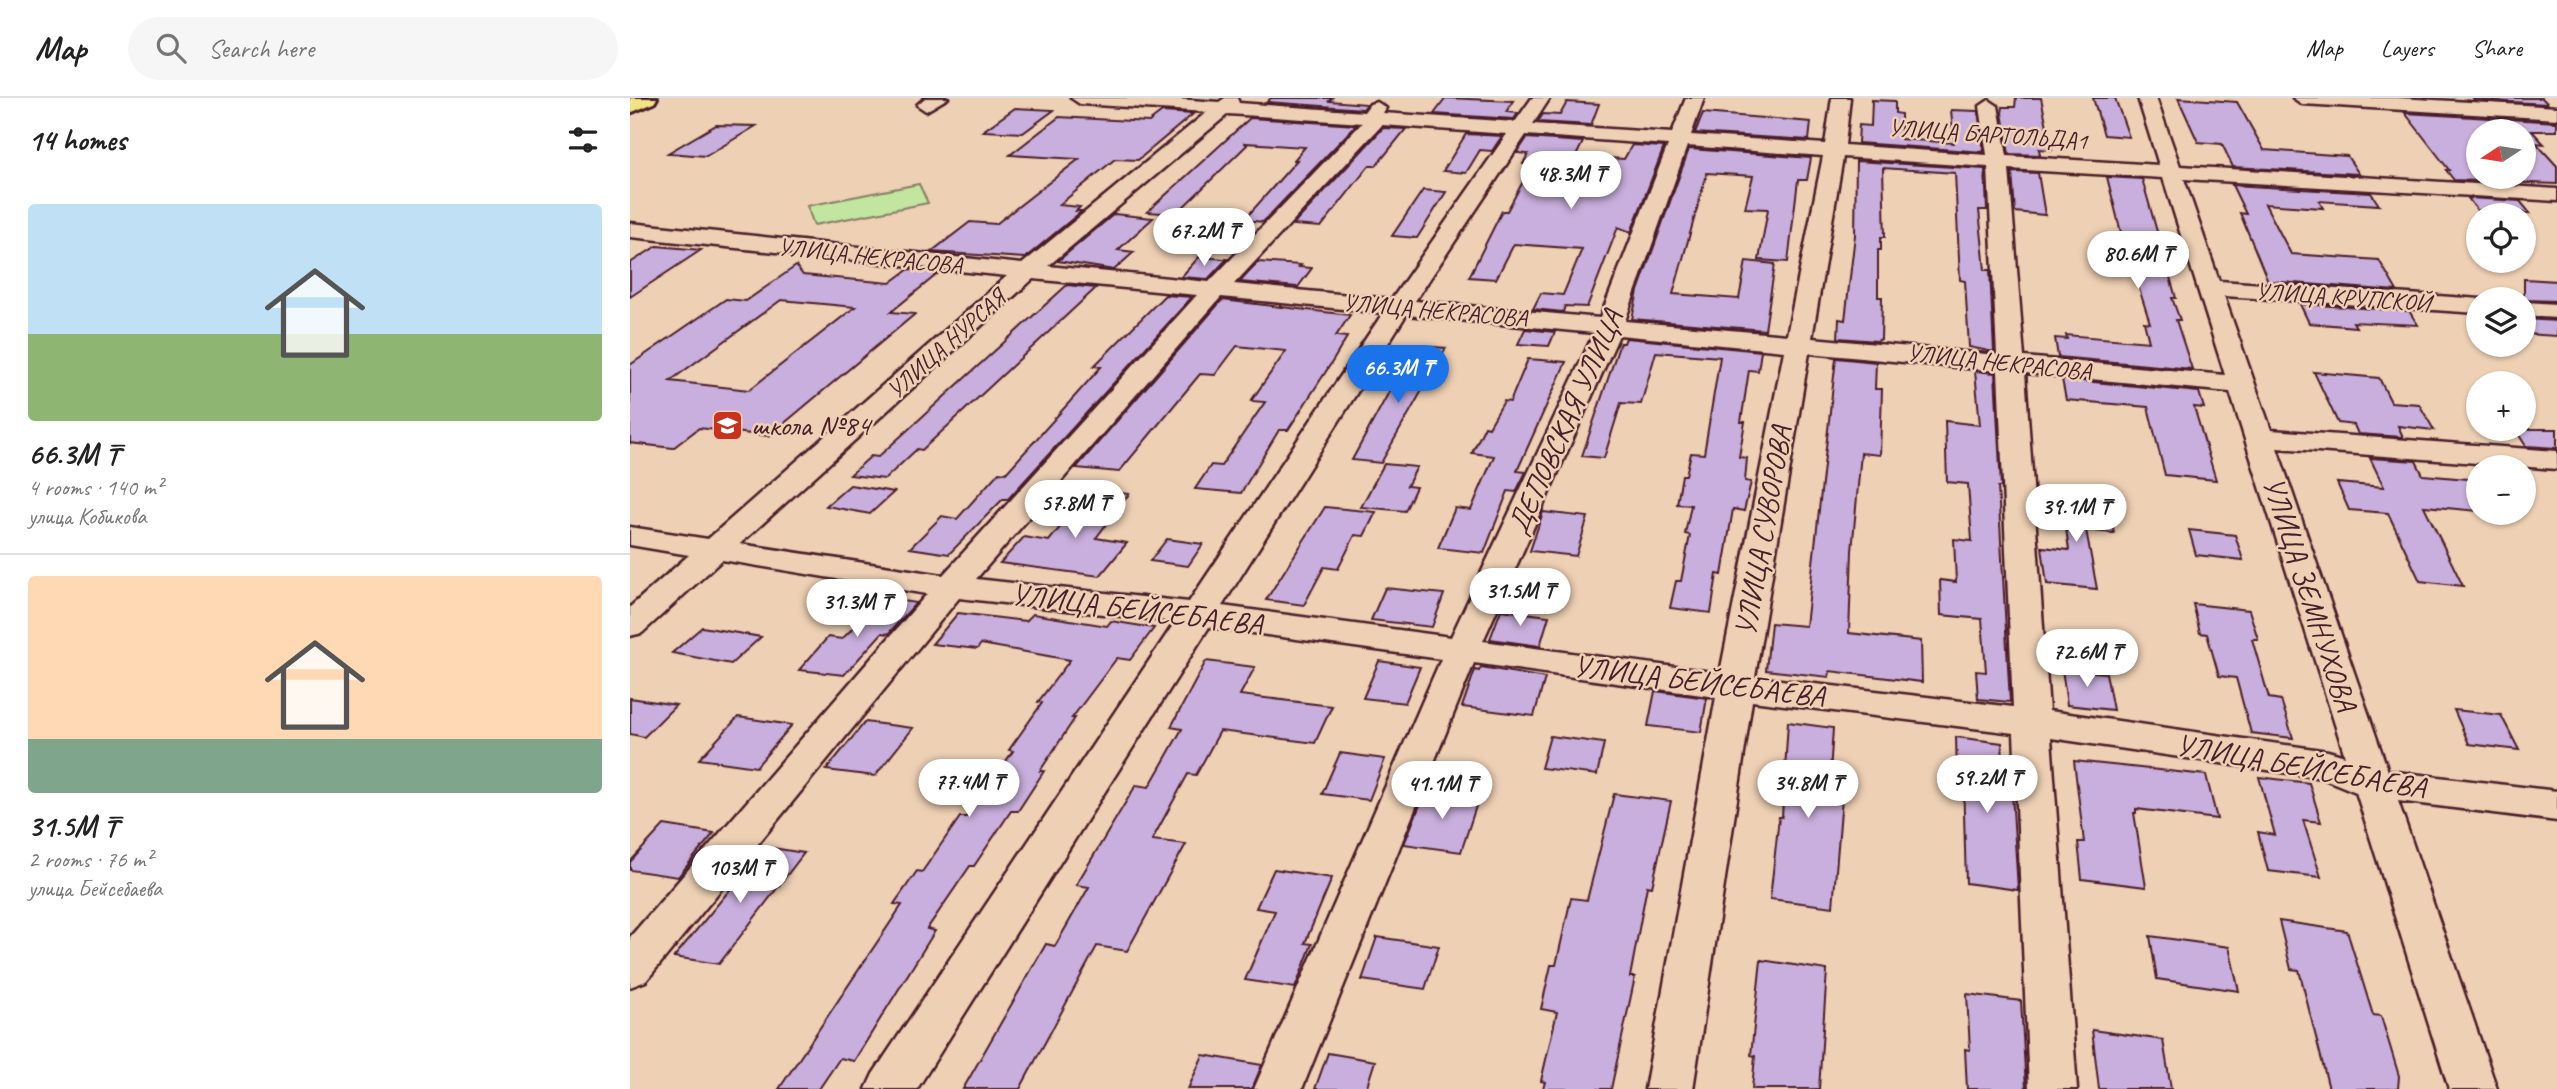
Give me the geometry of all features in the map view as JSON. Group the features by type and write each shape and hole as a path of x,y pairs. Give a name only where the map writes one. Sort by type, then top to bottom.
{"main road":[{"path":"630,106 646,98"}],"street":[{"name":"УЛИЦА БАРТОЛЬДА1","path":"1080,98 1382,109 1519,130 1997,162 2549,194"},
{"path":"890,1089 1197,614 1399,307 1541,98"},
{"name":"ДЕПОВСКАЯ УЛИЦА","path":"1278,1089 1462,650 1610,326 1695,98"},
{"name":"УЛИЦА СУВОРОВА","path":"1669,1089 1736,687 1834,150 1840,98"},
{"name":"УЛИЦА ЗЕМНУХОВА","path":"2147,98 2473,1089"},
{"path":"2302,98 2458,102 2557,113"},
{"path":"2458,102 2473,119"},
{"name":"УЛИЦА НУРСАЯ","path":"630,625 1025,272 1229,104"},
{"path":"1989,106 1997,162 2011,364 2053,1089"},
{"path":"630,968 951,587 1213,292 1382,109"},
{"path":"2549,194 2557,213"},
{"name":"УЛИЦА НЕКРАСОВА","path":"630,230 1213,292 1797,342 2240,385"},
{"name":"УЛИЦА КРУПСКОЙ","path":"2209,288 2466,305"},
{"path":"2536,310 2557,311"},
{"path":"2258,438 2557,460"},
{"name":"УЛИЦА БЕЙСЕБАЕВА","path":"630,536 951,587 1197,614 1736,687 2033,722 2328,765 2372,783 2557,806"}],"green space":[{"path":"919,184 928,203 814,225 807,206"}],"building":[{"path":"1271,98 1332,98 1329,101 1367,104 1363,109 1267,102"},
{"path":"1446,98 1513,101 1506,112 1518,113 1514,119 1434,114"},
{"path":"2016,98 2041,98 2052,150 2039,149 2040,155 2009,154 2002,113 2003,107 2015,107"},
{"path":"2093,98 2115,98 2129,137 2104,135"},
{"path":"2178,98 2237,102 2264,150 2347,156 2359,174 2233,167 2222,144 2198,142"},
{"path":"2473,98 2542,98 2548,104 2474,100"},
{"path":"1872,100 1895,101 1895,113 1901,114 1901,139 1954,143 1951,110 1978,111 1984,152 1858,143 1859,125 1871,126"},
{"path":"1567,102 1599,104 1591,125 1538,122 1543,114 1560,115"},
{"path":"1015,108 1054,110 1023,133 983,131"},
{"path":"1162,112 1193,114 1138,160 1115,159 1059,205 1080,207 1076,211 1082,211 1025,258 931,252 970,222 996,224 1079,159 1010,155 1059,117 1149,122"},
{"path":"1703,113 1811,122 1809,140 1695,133"},
{"path":"2405,113 2506,119 2466,119 2466,180 2454,180 2446,170 2449,170"},
{"path":"1250,118 1356,125 1263,222 1244,220 1297,160 1294,160 1305,147 1245,143 1247,145 1176,214 1147,212"},
{"path":"2536,121 2557,122 2557,131 2536,131"},
{"path":"716,125 756,126 706,156 668,153"},
{"path":"1383,128 1406,129 1376,166 1369,166 1321,227 1293,225"},
{"path":"1466,134 1502,136 1492,151 1480,150 1466,173 1443,171"},
{"path":"2536,135 2544,144 2536,143"},
{"path":"1527,138 1583,142 1576,156 1624,159 1632,145 1664,147 1631,232 1618,227 1587,307 1565,306 1563,312 1533,309 1541,293 1563,295 1582,249 1514,244 1496,279 1469,277 1502,211 1507,211 1532,165 1523,164 1528,154 1517,153"},
{"path":"2536,143 2557,166 2557,184 2536,183"},
{"path":"1689,149 1811,158 1807,180 1798,180 1788,262 1759,260 1768,209 1745,208 1753,176 1707,173 1673,294 1739,299 1746,261 1775,264 1765,330 1632,319 1638,291"},
{"path":"1856,161 1985,169 1987,210 1979,210 1985,270 1990,270 1994,352 1969,347 1965,281 1960,280 1955,173 1883,168 1885,237 1881,237 1881,250 1878,250 1878,297 1882,297 1881,339 1838,338 1839,319 1845,320 1855,235"},
{"path":"2012,172 2038,173 2045,215 2015,212"},
{"path":"2107,177 2142,179 2176,298 2172,298 2180,320 2176,320 2192,369 2058,357 2055,338 2067,339 2066,335 2149,342 2144,322 2150,323 2135,276 2132,276"},
{"path":"2232,185 2371,193 2379,205 2319,201 2323,208 2265,204 2291,254 2379,260 2397,291 2268,281 2240,213 2246,214"},
{"path":"1423,190 1446,192 1417,238 1392,236"},
{"path":"2468,198 2522,203 2472,203"},
{"path":"1114,214 1153,218 1118,250 1134,252 1114,270 1058,261"},
{"path":"657,246 701,250 630,297 630,263"},
{"path":"1199,257 1227,259 1208,279 1181,277"},
{"path":"1258,262 1312,268 1298,287 1240,282"},
{"path":"796,266 803,275 890,283 909,269 940,272 891,312 915,314 769,436 699,428 673,448 630,443 630,365 726,299 746,301","holes":["781,300 855,307 749,390 670,381"]},
{"path":"2524,279 2557,281 2557,301 2536,300 2536,287 2524,287"},
{"path":"1067,285 1096,288 922,450 917,449 885,479 850,475 871,456 878,457"},
{"path":"1165,295 1192,297 1008,499 1003,499 949,554 910,548 942,516 957,519 999,472 1006,473 1101,367 1094,366"},
{"path":"1222,300 1350,315 1336,336 1347,337 1334,359 1288,430 1279,430 1241,493 1195,489 1211,465 1221,466 1265,402 1251,401 1286,351 1237,346 1215,375 1200,374 1119,472 1076,468"},
{"path":"2300,304 2409,311 2418,325 2353,322 2356,327 2309,323"},
{"path":"2536,320 2557,321 2557,336 2536,335"},
{"path":"1525,329 1555,332 1549,346 1518,344"},
{"path":"1626,338 1761,351 1758,371 1749,370 1741,422 1745,422 1739,457 1747,458 1745,481 1751,482 1744,511 1733,509 1722,575 1717,574 1711,613 1670,608 1676,581 1681,581 1690,535 1685,534 1691,505 1677,504 1682,475 1686,475 1691,453 1704,454 1720,357 1656,352 1641,404 1621,403 1604,458 1582,456 1620,343 1624,343"},
{"path":"1419,346 1446,348 1381,463 1352,460 1390,390"},
{"path":"1836,358 1876,362 1875,389 1882,389 1880,455 1861,453 1852,551 1849,633 1921,641 1922,682 1830,671 1829,677 1766,670 1771,623 1806,626"},
{"path":"1528,359 1566,362 1517,471 1526,472 1516,492 1508,491 1484,553 1438,548 1455,508 1471,510 1494,456 1472,453 1485,426 1489,427 1504,401 1510,402"},
{"path":"1975,371 1995,373 2001,487 1998,487 2010,702 1978,699 1976,671 1986,672 1982,619 1941,615 1940,580 1956,582 1954,539 1972,541 1968,484 1947,482 1945,421 1980,425"},
{"path":"2314,372 2379,378 2391,402 2419,404 2434,430 2398,426 2403,437 2358,434 2354,425 2338,423"},
{"path":"2062,379 2199,392 2204,408 2194,407 2216,480 2165,475 2148,407 2066,400"},
{"path":"2536,429 2557,429 2557,448 2526,446 2523,441 2536,441"},
{"path":"2370,458 2416,461 2423,475 2466,479 2466,510 2424,506 2463,586 2420,581 2388,513 2349,510 2337,483 2384,487"},
{"path":"1384,464 1417,467 1407,486 1416,487 1405,511 1361,507"},
{"path":"850,485 894,492 870,514 826,506"},
{"path":"1090,490 1129,494 1096,538 1127,543 1100,576 1000,563 1024,537 1049,541"},
{"path":"2079,490 2082,505 2109,508 2114,533 2086,530 2097,589 2047,584 2042,547 2069,550 2061,493"},
{"path":"1325,507 1376,512 1364,536 1355,535 1338,569 1324,567 1304,605 1266,600"},
{"path":"1543,512 1588,517 1576,556 1530,551"},
{"path":"2189,530 2235,535 2243,560 2196,555"},
{"path":"1167,539 1203,544 1188,566 1150,561"},
{"path":"1385,588 1444,594 1432,627 1371,620"},
{"path":"883,598 916,603 888,634 882,633 844,675 799,670 828,637 842,639"},
{"path":"2193,604 2249,610 2258,639 2252,639 2269,698 2281,700 2293,738 2251,733 2236,678 2219,676 2207,634 2200,633"},
{"path":"1501,610 1549,616 1540,646 1490,639"},
{"path":"958,613 1026,621 1033,614 1107,626 1111,621 1154,628 1130,660 1117,658 1072,718 1075,718 1040,771 1044,771 1018,811 1011,811 927,929 935,931 854,1061 840,1058 819,1089 779,1089 902,905 894,904 917,871 922,872 960,817 966,817 1013,751 1009,750 1042,703 1038,702 1070,660 981,644 977,649 932,644"},
{"path":"702,627 761,637 731,664 672,653"},
{"path":"1206,661 1255,667 1240,695 1332,706 1315,743 1220,731 1196,775 1188,774 1152,840 1186,844 1127,951 1097,946 1020,1089 963,1089 1046,944 1055,946 1089,887 1076,885 1136,785 1149,787 1182,729 1171,727"},
{"path":"1379,661 1420,667 1405,703 1363,698"},
{"path":"1481,667 1545,678 1534,716 1462,707 1475,670 1479,671"},
{"path":"2062,669 2106,673 2113,710 2067,705"},
{"path":"1655,691 1707,698 1701,732 1648,726"},
{"path":"630,698 676,705 644,737 630,734"},
{"path":"2454,710 2501,715 2519,750 2469,744"},
{"path":"738,717 792,725 756,767 699,759"},
{"path":"865,722 913,728 875,776 826,770"},
{"path":"1788,722 1833,728 1830,773 1844,774 1833,907 1770,899 1779,817 1782,817"},
{"path":"1550,736 1604,743 1597,775 1541,768"},
{"path":"1956,737 2002,743 2005,792 2012,793 2018,890 1966,883 1963,779 1957,779"},
{"path":"1340,753 1385,759 1369,800 1322,794"},
{"path":"2074,761 2206,775 2217,819 2136,809 2134,813 2146,887 2082,879 2078,842 2084,842"},
{"path":"2259,777 2309,783 2321,822 2303,820 2321,877 2268,871 2258,832 2275,835"},
{"path":"1426,790 1479,797 1461,852 1404,844"},
{"path":"1614,794 1671,801 1652,887 1647,886 1630,977 1635,977 1611,1089 1543,1089 1545,1082 1541,1081 1557,1012 1541,1009 1551,965 1556,965 1571,898 1587,900"},
{"path":"664,825 714,833 678,877 630,870 630,862"},
{"path":"760,846 804,853 719,964 674,957 733,886 728,885"},
{"path":"1274,869 1332,878 1305,943 1312,944 1295,988 1245,980 1275,911 1256,908"},
{"path":"2279,921 2347,931 2373,1015 2381,1016 2399,1076 2398,1089 2329,1089 2299,970 2291,969"},
{"path":"2150,936 2229,947 2239,991 2157,979"},
{"path":"1377,937 1439,946 1425,989 1362,980"},
{"path":"1761,960 1827,970 1819,1089 1752,1089 1755,1056 1751,1055"},
{"path":"1967,994 2021,1001 2026,1089 1967,1089 1965,1049 1970,1050"},
{"path":"2092,1030 2163,1040 2171,1089 2099,1089"},
{"path":"1328,1053 1375,1061 1366,1089 1315,1089"},
{"path":"1203,1055 1262,1065 1252,1089 1188,1089"}],"place":[{"name":"школа №84","path":"728,425"}]}
